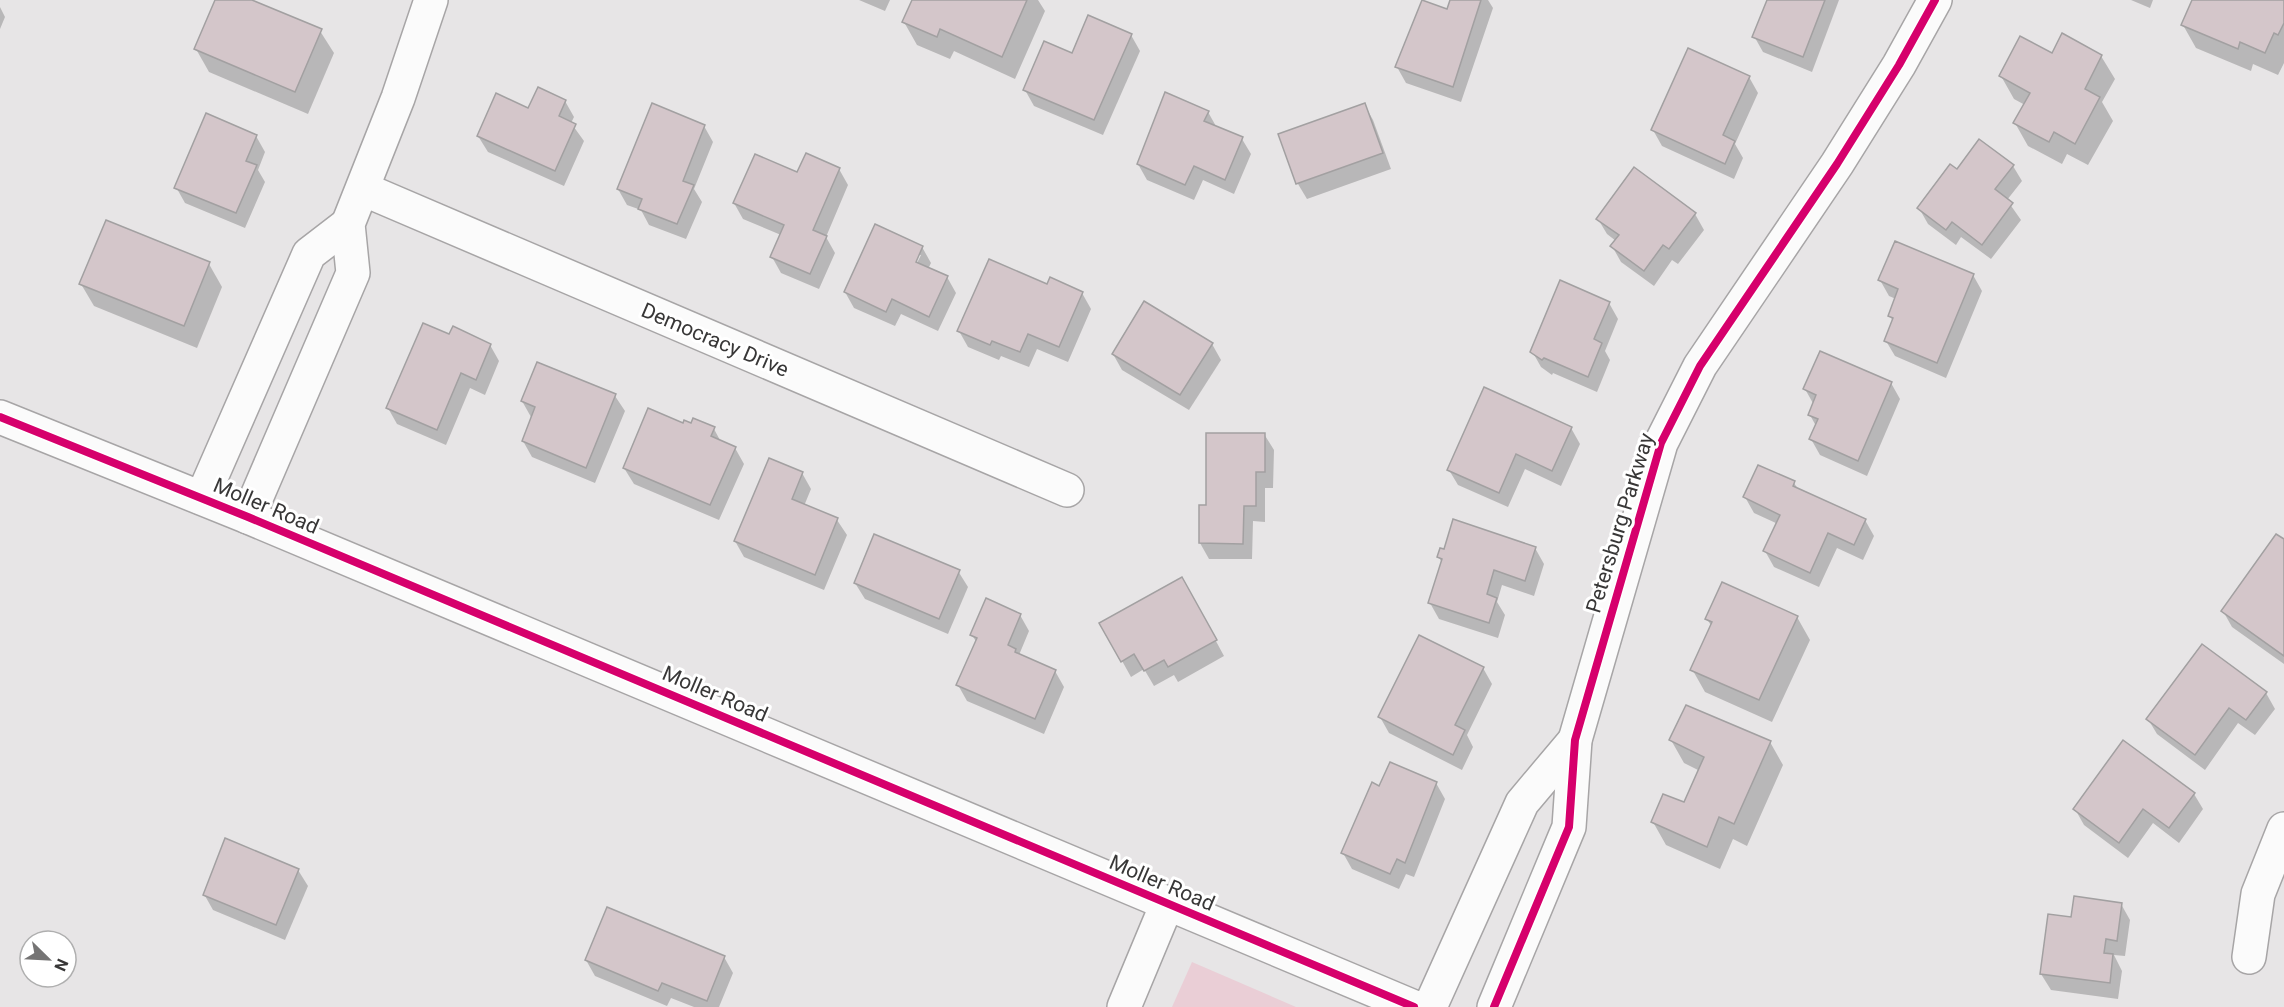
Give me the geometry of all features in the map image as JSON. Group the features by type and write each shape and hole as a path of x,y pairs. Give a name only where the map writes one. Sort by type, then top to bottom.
{"street":[{"path":"248,517 353,273 348,224 363,189 431,0"},
{"name":"Petersburg Parkway","path":"1494,1007 1569,827 1575,740 1661,443 1682,396 1700,366 1838,164 1935,0"},
{"name":"Democracy Drive","path":"363,189 1067,490"},
{"path":"202,498 309,254 348,224"},
{"name":"Moller Road","path":"0,417 248,517 1414,1007"},
{"name":"Petersburg Parkway","path":"1430,1007 1522,803 1575,740"},
{"path":"2249,957 2258,894 2284,829"},
{"path":"1124,1007 1167,904"}],"shaded area":[{"path":"1192,962 1296,1007 1172,1007"}],"building":[{"path":"215,0 252,0 322,29 295,92 194,49"},
{"path":"912,0 1027,0 1002,57 940,29 937,37 902,22"},
{"path":"1422,0 1447,9 1450,0 1481,0 1453,87 1395,67"},
{"path":"1767,0 1825,0 1803,57 1752,37"},
{"path":"2192,0 2284,0 2284,23 2278,35 2274,33 2265,53 2240,42 2238,49 2181,25"},
{"path":"1088,15 1132,34 1094,120 1023,90 1044,41 1072,53"},
{"path":"2062,33 2102,55 2085,89 2100,97 2075,144 2054,132 2049,142 2013,123 2030,93 1999,76 2020,36 2052,53"},
{"path":"1688,48 1750,76 1723,135 1735,141 1725,164 1651,130"},
{"path":"538,87 566,100 559,116 576,124 555,171 477,136 496,93 528,108"},
{"path":"1165,92 1209,111 1204,121 1243,137 1225,180 1194,166 1185,185 1137,164"},
{"path":"652,103 705,125 683,181 694,185 677,224 638,209 642,199 617,189"},
{"path":"1365,103 1383,153 1296,184 1278,134"},
{"path":"206,113 257,135 246,161 257,165 236,213 174,188"},
{"path":"1979,139 2014,165 1995,189 2013,203 1982,245 1952,222 1946,230 1917,208 1950,164 1957,169"},
{"path":"806,153 840,168 813,230 827,236 810,274 770,257 784,225 733,203 755,154 797,172"},
{"path":"1634,167 1696,213 1669,249 1663,245 1644,271 1610,246 1619,235 1596,219"},
{"path":"106,220 210,262 184,326 79,284"},
{"path":"875,224 923,246 916,262 948,276 929,317 892,299 886,312 844,292"},
{"path":"1895,241 1974,274 1937,363 1884,341 1893,318 1888,316 1898,289 1878,280"},
{"path":"989,259 1047,284 1050,277 1083,292 1059,347 1028,334 1020,352 992,341 990,345 957,331"},
{"path":"1560,280 1610,302 1594,339 1602,343 1588,377 1544,358 1542,360 1530,352"},
{"path":"1144,301 1213,343 1180,395 1112,354"},
{"path":"423,323 449,334 453,326 491,344 476,380 461,373 437,430 386,408"},
{"path":"1820,351 1892,382 1858,461 1809,439 1818,419 1808,415 1816,395 1803,389"},
{"path":"537,362 616,394 586,468 522,441 535,407 521,401"},
{"path":"1484,387 1572,427 1552,471 1516,454 1499,493 1447,470"},
{"path":"648,408 683,423 684,420 691,423 693,418 715,427 711,436 736,447 710,505 623,468"},
{"path":"1206,433 1265,433 1265,472 1256,472 1256,506 1244,506 1243,544 1199,543 1199,505 1206,505"},
{"path":"769,458 803,472 792,499 838,518 815,575 734,541"},
{"path":"1758,465 1795,481 1793,486 1866,519 1854,545 1828,533 1810,573 1763,551 1780,515 1743,497"},
{"path":"1453,519 1536,547 1525,581 1494,570 1487,594 1497,598 1489,623 1428,603 1442,559 1437,557 1440,548 1444,549"},
{"path":"874,534 960,570 939,619 854,583"},
{"path":"2276,534 2284,539 2284,656 2221,611"},
{"path":"1182,577 1217,640 1168,667 1164,660 1144,671 1134,654 1121,662 1099,623"},
{"path":"1722,582 1798,616 1759,700 1690,670 1712,622 1705,619"},
{"path":"986,598 1021,614 1008,645 1016,649 1015,652 1056,670 1035,719 956,685 977,638 970,635"},
{"path":"1419,635 1484,667 1455,725 1465,730 1453,755 1378,717"},
{"path":"2202,644 2267,692 2246,720 2229,708 2195,755 2146,719"},
{"path":"1686,705 1771,741 1734,824 1719,817 1707,847 1651,822 1663,794 1684,802 1704,757 1669,740"},
{"path":"2123,740 2195,793 2169,828 2143,809 2119,843 2073,809"},
{"path":"1390,762 1437,782 1405,863 1397,859 1390,874 1341,853 1372,782 1379,786"},
{"path":"225,838 299,869 276,925 203,895"},
{"path":"2074,896 2122,903 2117,941 2106,939 2104,953 2113,954 2110,983 2040,974 2048,914 2071,917"},
{"path":"607,907 725,956 707,1001 662,983 658,991 585,960"}],"cycle path":[{"path":"1494,1007 1569,827 1575,740 1661,443 1700,366 1837,164 1899,65 1935,0"},
{"path":"0,417 248,517 1414,1007"}]}
